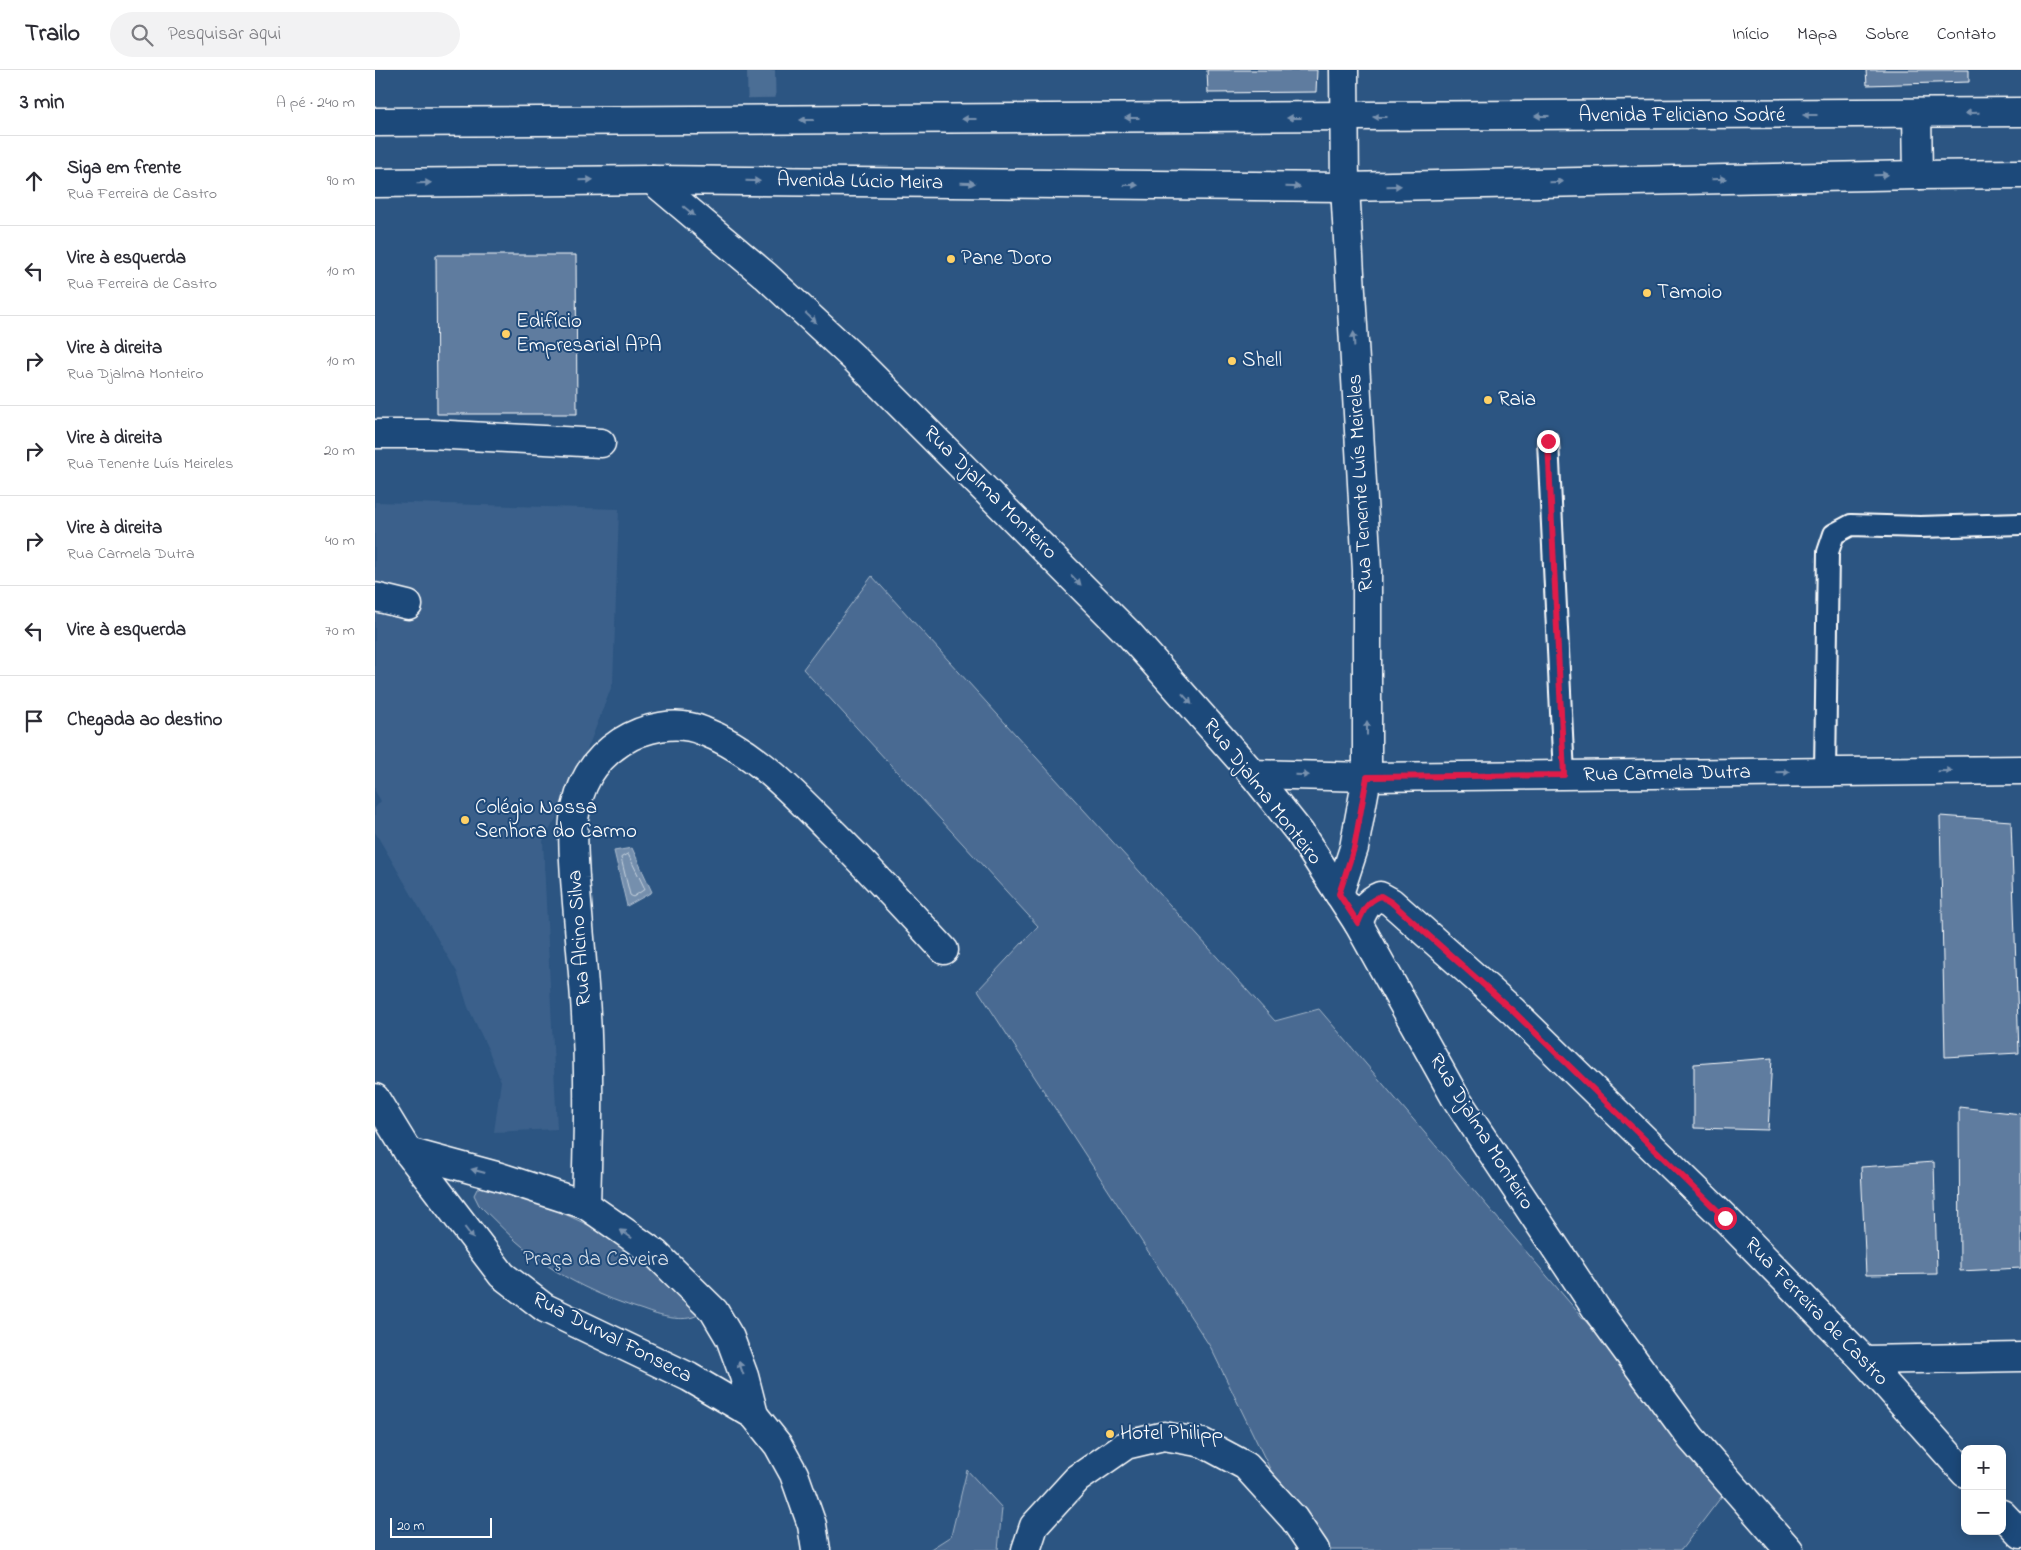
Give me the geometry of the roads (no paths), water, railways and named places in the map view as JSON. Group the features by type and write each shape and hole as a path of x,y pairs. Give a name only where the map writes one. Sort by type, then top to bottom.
{"main road":[{"name":"Rua Tenente Luís Meireles","path":"1339,894 1354,848 1367,777 1367,570 1345,187 1344,70"},
{"name":"Avenida Feliciano Sodré","path":"1343,118 2021,112"},
{"path":"1917,114 1918,174"},
{"path":"375,122 1343,118"},
{"path":"1345,187 1918,174 2021,174"},
{"name":"Avenida Lúcio Meira","path":"375,183 652,180 1345,187"},
{"name":"Rua Djalma Monteiro","path":"652,180 766,276 869,373 1130,635 1253,774 1300,833 1358,923 1455,1097 1597,1310 1691,1438 1789,1550"},
{"path":"375,434 431,434 601,443"},
{"path":"375,597 408,606"},
{"name":"Rua Alcino Silva","path":"586,1206 588,1109 586,1020 574,863 574,820 578,797 586,776 606,752 629,737 646,730 655,727 676,726 701,730 734,746 763,764 857,857 944,950"},
{"name":"Rua Carmela Dutra","path":"1253,774 1367,777 2021,770"},
{"name":"Rua Ferreira de Castro","path":"1358,923 1365,907 1374,898 1381,896 1391,902 1513,1011 1595,1089 1864,1360 1961,1469"},
{"name":"Rua Durval Fonseca","path":"375,1098 408,1152 502,1275 545,1308 689,1377 753,1415 778,1445 794,1474 812,1525 816,1550"},
{"name":"Rua Durval Fonseca","path":"408,1152 499,1177 586,1206 656,1254 714,1311 730,1338 744,1376 753,1415"},
{"path":"1864,1360 2021,1357"},
{"path":"1026,1550 1034,1526 1077,1479 1126,1445 1164,1436 1203,1443 1246,1466 1294,1519 1315,1550"},
{"path":"2006,1518 2021,1534"}],"lane":[{"path":"1548,441 1564,775"},
{"path":"1825,772 1828,552 1834,534 1851,525 1920,527 2021,524"}],"water":[{"path":"632,848 652,892 627,906 614,851"}],"tunnel":[{"path":"761,70 762,120"}],"place":[{"name":"Pane Doro","path":"951,259"},
{"name":"Tamoio","path":"1647,293"},
{"name":"Edifício Empresarial APA","path":"506,334"},
{"name":"Shell","path":"1232,361"},
{"name":"Raia","path":"1488,400"},
{"name":"Colégio Nossa Senhora do Carmo","path":"465,820"},
{"name":"Hotel Philipp","path":"1110,1434"}],"park label":[{"name":"Praça da Caveira","path":"596,1260"}]}
